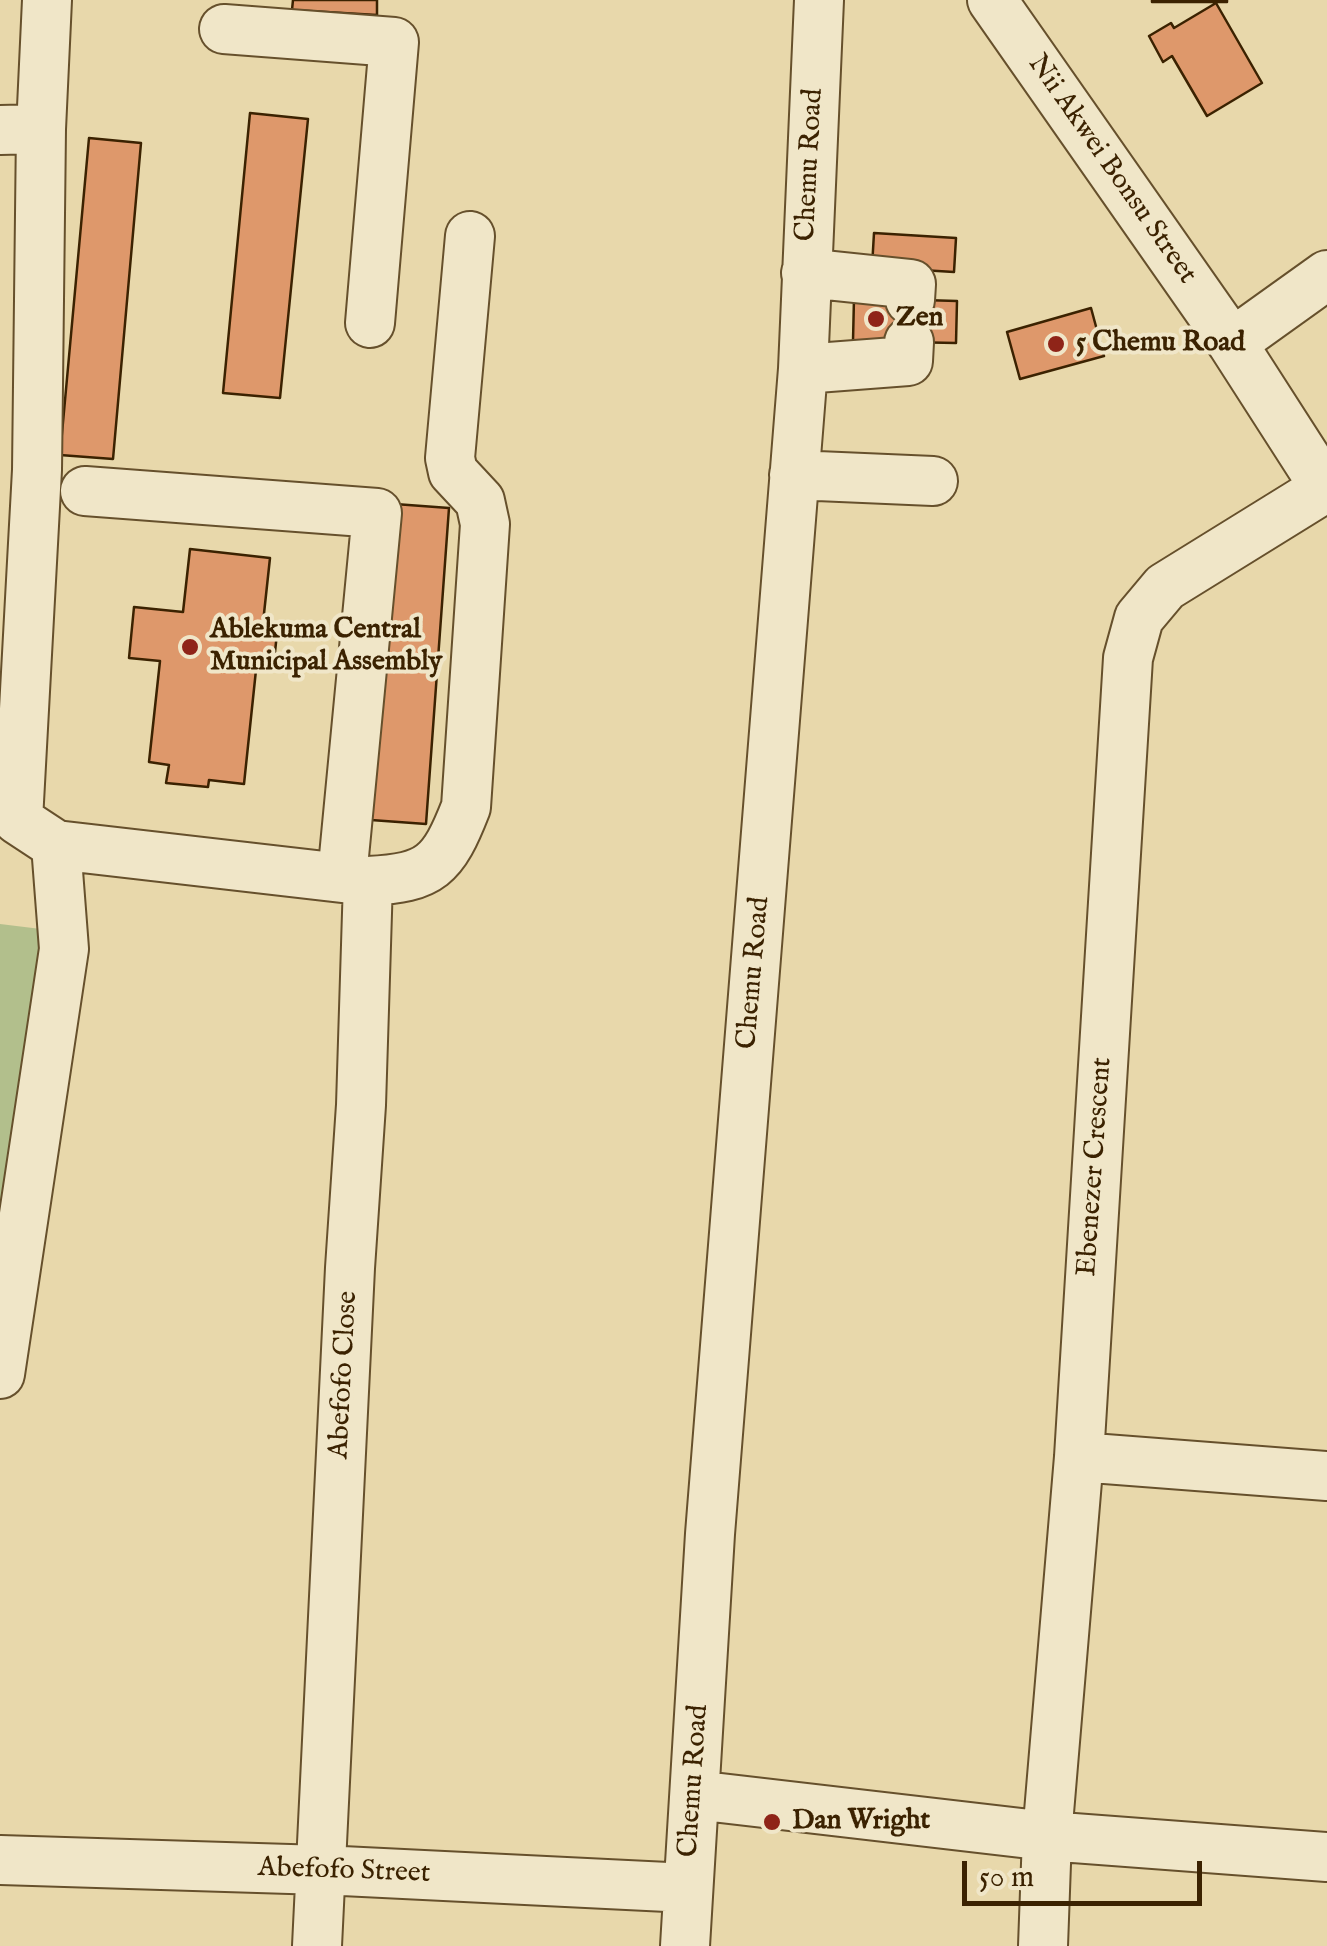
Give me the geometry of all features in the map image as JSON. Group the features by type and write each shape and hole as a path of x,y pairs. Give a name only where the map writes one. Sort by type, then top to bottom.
{"street":[{"path":"46,0 21,130 38,470 18,820 56,845 355,879 420,875 439,860 452,841 466,807 485,524 480,501 452,472 450,458 470,236"},
{"name":"Chemu Road","path":"684,1946 710,1534 803,369 819,0"},
{"name":"Nii Akwei Bonsu Street","path":"992,0 1232,343 1326,489"},
{"path":"224,28 275,16 394,42 370,323"},
{"path":"803,369 908,361 910,321 911,284 806,273"},
{"path":"1232,343 1327,276"},
{"path":"794,475 933,481"},
{"name":"Ebenezer Crescent","path":"1043,1946 1047,1836 1079,1457 1128,658 1139,618 1165,587 1326,489"},
{"name":"Abefofo Close","path":"85,491 377,513 355,879 361,1105 317,1946"},
{"path":"0,1374 64,949 56,845"},
{"path":"1079,1457 1327,1476"},
{"path":"695,1796 1047,1836 1327,1857"},
{"name":"Abefofo Street","path":"0,1860 322,1870 688,1888"}],"green space":[{"path":"0,924 49,930 0,1296"}],"building":[{"path":"293,0 377,0 377,15 292,10"},
{"path":"1227,0 1227,2 1152,2"},
{"path":"1216,3 1262,83 1207,116 1172,56 1163,62 1149,36 1171,23 1174,28"},
{"path":"250,113 308,119 280,398 223,393"},
{"path":"89,138 141,143 113,459 60,455"},
{"path":"874,233 956,238 954,272 872,267"},
{"path":"854,298 957,301 956,343 853,341"},
{"name":"5 Chemu Road","path":"1091,308 1104,356 1020,379 1007,332"},
{"path":"395,504 449,508 426,824 371,820"},
{"path":"190,549 270,558 262,632 277,633 273,671 256,670 244,784 209,780 208,787 166,783 169,765 149,762 160,661 129,658 134,607 183,612"}],"place":[{"name":"Zen","path":"876,319"},
{"name":"5 Chemu Road","path":"1056,344"},
{"name":"Ablekuma Central Municipal Assembly","path":"190,647"},
{"name":"Dan Wright","path":"772,1822"}]}
